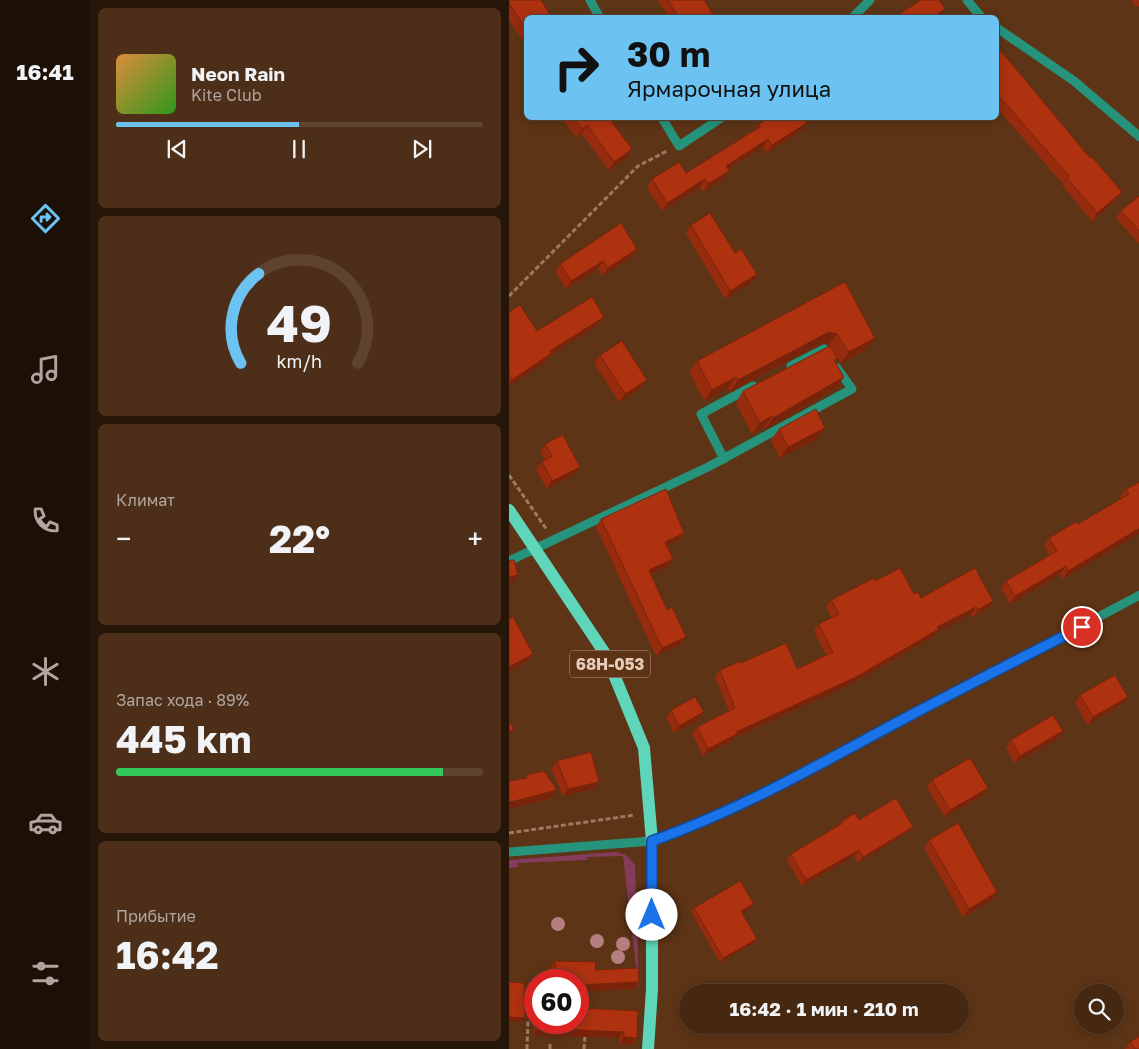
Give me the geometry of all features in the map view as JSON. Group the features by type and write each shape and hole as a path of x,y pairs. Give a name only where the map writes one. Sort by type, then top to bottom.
{"main road":[{"name":"68Н-053","path":"509,510 606,655 644,748 652,841 652,988 648,1049"}],"street":[{"path":"590,0 598,15"},
{"path":"855,15 870,0"},
{"path":"967,0 980,15"},
{"path":"999,29 1074,81 1139,137"},
{"path":"663,120 679,146 718,120"},
{"path":"509,561 724,459 852,389 824,349 780,372"},
{"path":"724,459 701,414 763,382"},
{"path":"509,852 652,841 692,826 772,790 1139,595"}],"path":[{"path":"509,296 638,166 679,146"},
{"path":"509,474 554,540"},
{"path":"509,833 649,812"},
{"path":"527,1049 528,1034"},
{"path":"584,1049 585,1034"},
{"path":"550,1042 550,1049"}],"shaded area":[{"path":"616,852 626,855 635,865 639,990 623,856 587,857 587,860 518,863 518,867 509,868 509,860"}],"building":[{"path":"509,0 541,0 550,15 524,15 524,26"},
{"path":"668,0 704,0 713,15 677,15"},
{"path":"921,0 939,0 945,9 936,15 902,15 901,13"},
{"path":"1001,51 1090,158 1092,157 1122,192 1097,213 1067,178 1069,176 999,96 999,53"},
{"path":"575,120 610,120 632,149 614,162 587,125 582,129"},
{"path":"765,120 805,120 807,123 772,145 768,139 726,166 729,171 708,184 705,179 667,203 652,179 679,162 686,173 760,127 759,124"},
{"path":"1140,195 1140,232 1121,211"},
{"path":"710,213 735,253 741,249 757,274 730,291 691,225"},
{"path":"621,223 637,249 608,268 603,261 571,281 560,264"},
{"path":"845,282 875,338 849,352 837,334 829,332 738,380 736,377 712,390 697,361"},
{"path":"592,297 604,317 550,351 552,353 512,380 509,375 509,312 520,305 537,331"},
{"path":"622,341 647,380 625,394 600,355"},
{"path":"830,346 838,358 834,360 844,377 773,418 772,416 760,423 743,391"},
{"path":"816,409 825,428 788,447 779,429"},
{"path":"563,435 580,467 552,481 542,462 552,456 545,444"},
{"path":"1140,482 1140,528 1068,571 1066,566 1015,596 1006,581 1057,551 1049,538 1076,522 1078,524 1129,494 1126,489"},
{"path":"666,489 684,533 665,542 673,559 649,570 667,610 672,607 686,637 662,648 601,519"},
{"path":"514,560 518,575 509,577 509,561"},
{"path":"900,568 914,594 918,592 921,598 975,568 993,601 978,610 976,607 937,627 939,629 856,677 736,732 737,734 708,749 697,727 735,708 720,670 786,643 797,669 833,652 819,624 839,614 831,600 874,578 875,581"},
{"path":"513,617 533,654 509,667 509,619"},
{"path":"1115,675 1128,697 1093,717 1080,695"},
{"path":"695,697 704,712 679,726 671,710"},
{"path":"1053,715 1063,731 1020,756 1011,740"},
{"path":"509,721 514,729 509,732"},
{"path":"591,752 599,782 568,789 557,761"},
{"path":"970,758 988,788 950,810 932,780"},
{"path":"544,771 557,790 509,802 509,781 527,778 526,775"},
{"path":"896,798 913,827 863,857 859,850 806,880 791,854 843,823 842,821 855,813 859,820"},
{"path":"958,823 997,892 969,909 929,840"},
{"path":"740,881 754,904 741,911 757,939 723,958 694,908"},
{"path":"555,961 596,962 595,970 638,968 639,982 589,984 589,969 556,969"},
{"path":"509,982 524,983 524,1018 509,1017"},
{"path":"589,1009 638,1011 637,1038 624,1037 624,1032 589,1030"},
{"path":"1140,1036 1140,1049 1135,1049 1130,1042"}],"route":[{"path":"652,915 652,841 692,826 772,790 1082,627"}]}
